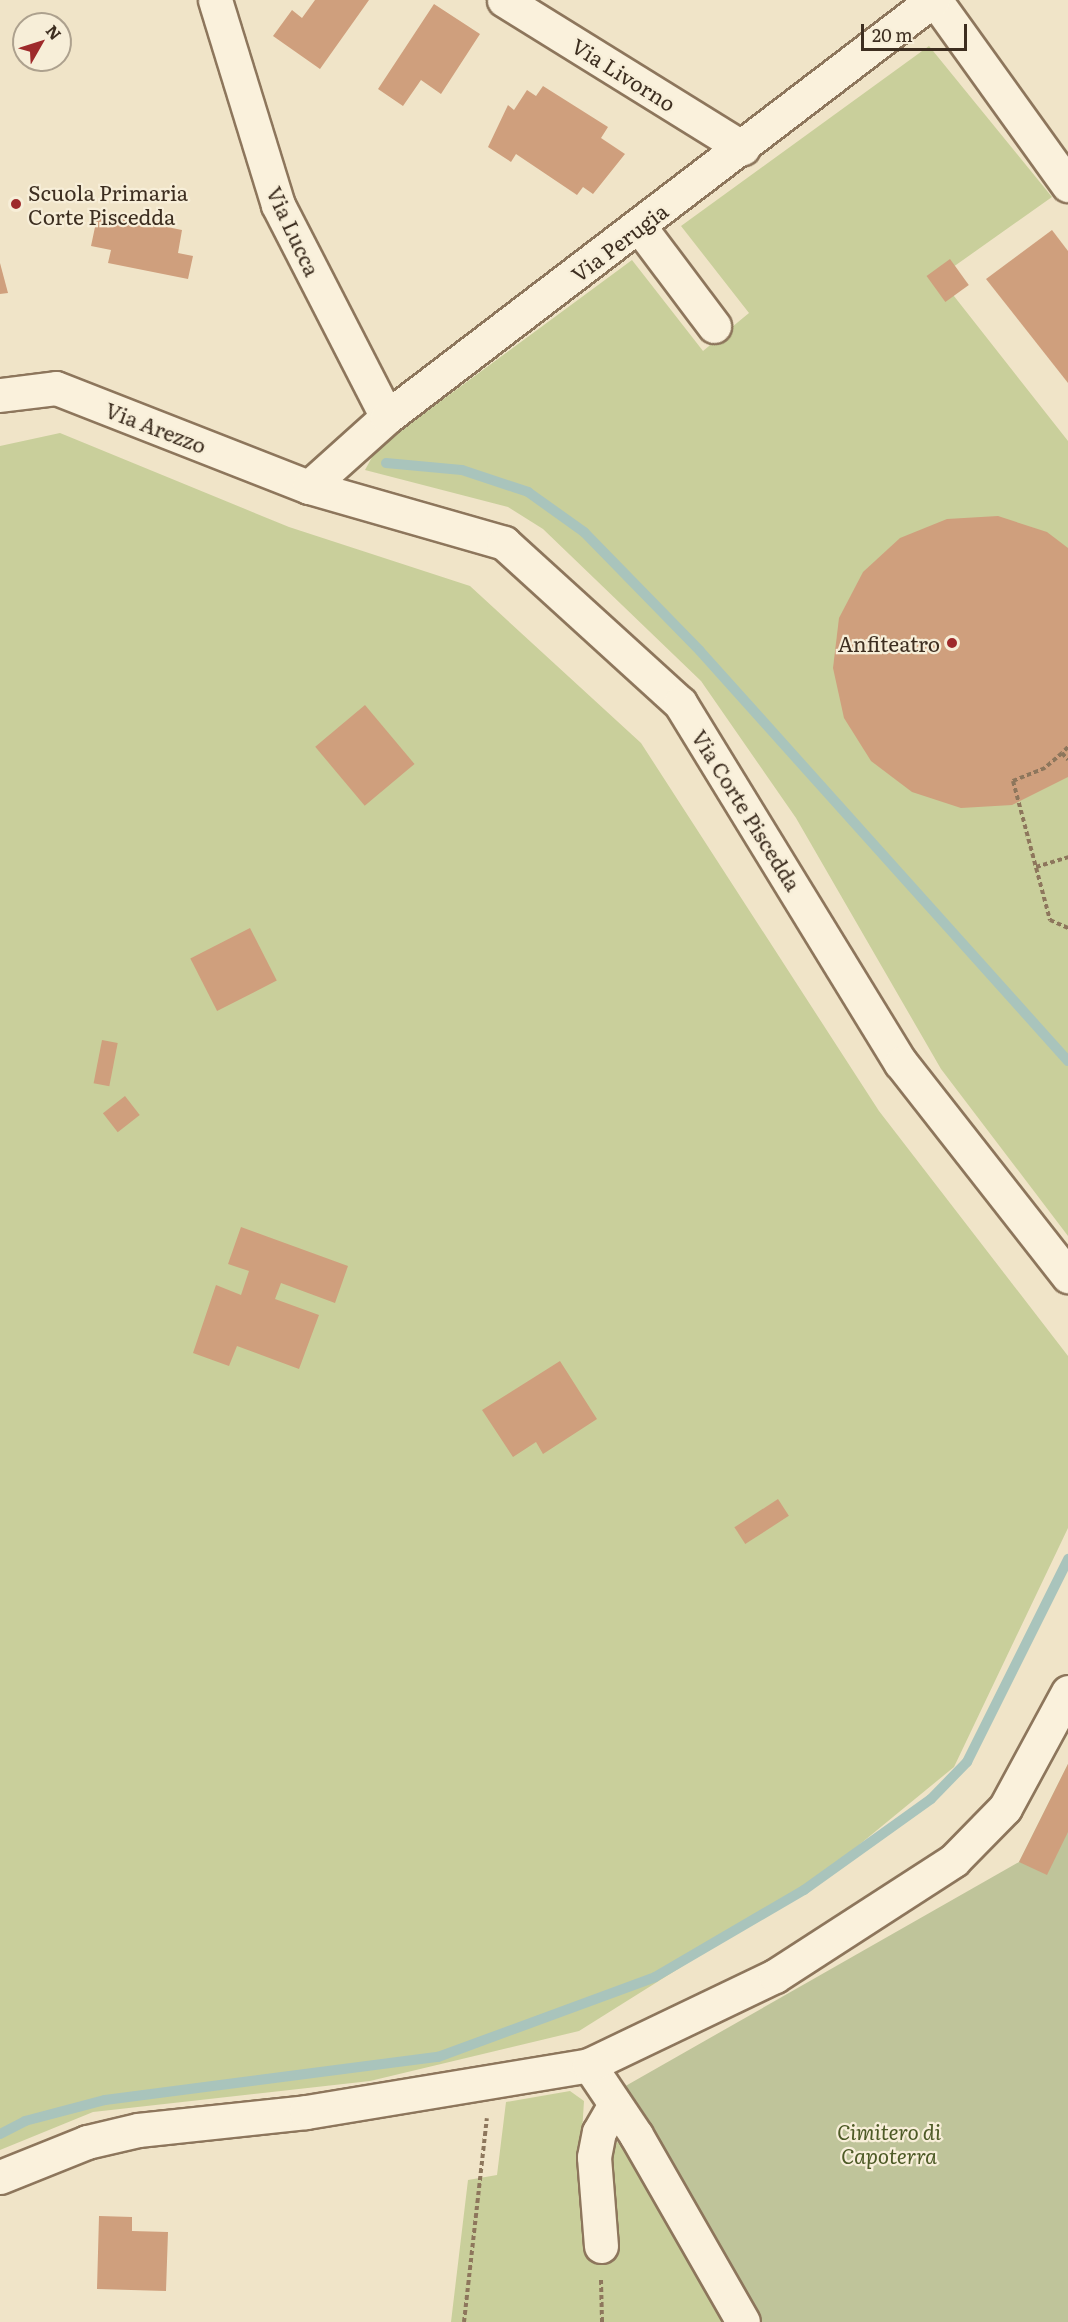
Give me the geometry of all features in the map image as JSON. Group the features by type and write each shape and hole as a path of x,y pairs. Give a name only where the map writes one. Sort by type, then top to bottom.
{"street":[{"name":"Via Lucca","path":"216,0 278,205 387,417"},
{"name":"Via Livorno","path":"504,0 743,148"},
{"name":"Via Perugia","path":"309,487 387,417 743,148 934,0"},
{"path":"934,0 1068,185"},
{"path":"639,226 714,326"},
{"name":"Via Arezzo","path":"0,395 56,388 309,487"},
{"name":"Via Corte Piscedda","path":"309,487 504,543 680,703 901,1063 1068,1276"},
{"path":"0,2177 87,2142 138,2130 306,2112 589,2065 775,1976 954,1860 1005,1808 1068,1692"},
{"path":"589,2065 615,2104 743,2322"},
{"path":"601,2246 594,2157 598,2132 615,2104"}],"path":[{"path":"1068,747 1045,768 1013,781 1050,920 1068,928"},
{"path":"1062,753 1068,760"},
{"path":"1036,867 1068,857"},
{"path":"464,2322 491,2081"},
{"path":"601,2246 602,2322"}],"green space":[{"path":"929,46 1052,197 939,277 1068,441 1068,1236 941,1069 796,818 701,681 543,529 508,507 365,470 377,448 632,260 703,351 749,313 681,226"},
{"path":"60,433 289,527 470,586 641,743 879,1111 1068,1356 1068,1528 954,1767 804,1890 579,2031 370,2081 93,2112 0,2150 0,446"},
{"name":"Cimitero di Capoterra","path":"1068,1764 1068,2322 756,2322 622,2088 1019,1862"},
{"path":"570,2091 584,2101 581,2148 606,2151 626,2136 724,2322 451,2322 468,2180 497,2175 506,2102"}],"building":[{"path":"315,0 369,0 320,69 273,36 292,10 302,18"},
{"path":"434,4 480,34 441,94 421,80 403,106 378,89"},
{"path":"543,86 608,127 601,138 625,154 593,194 583,187 577,195 516,154 511,162 488,147 508,105 514,110 527,90 536,96"},
{"path":"98,213 182,230 178,253 193,256 188,279 108,263 111,250 91,246"},
{"path":"1052,230 1068,251 1068,383 986,279"},
{"path":"950,259 969,285 945,302 927,276"},
{"path":"0,263 8,293 0,294"},
{"name":"Anfiteatro","path":"998,516 1047,532 1068,548 1068,777 1012,805 961,808 912,792 871,761 844,718 833,668 839,618 863,572 900,538 947,519"},
{"path":"365,705 414,764 365,806 315,747"},
{"path":"250,928 277,981 217,1011 190,958"},
{"path":"102,1040 118,1043 109,1086 94,1083"},
{"path":"125,1096 140,1115 118,1132 103,1113"},
{"path":"241,1227 348,1266 335,1303 281,1283 275,1299 319,1315 299,1369 237,1346 229,1366 193,1353 216,1285 241,1295 249,1271 228,1264"},
{"path":"560,1361 597,1419 543,1454 536,1442 513,1457 482,1410"},
{"path":"778,1499 789,1516 745,1544 734,1527"},
{"path":"1068,1764 1068,1832 1047,1875 1019,1862"},
{"path":"99,2216 132,2217 132,2231 168,2232 166,2291 97,2289"}],"waterway":[{"path":"386,463 462,470 528,492 584,532 700,651 1068,1061"},
{"path":"0,2134 25,2121 105,2100 438,2057 655,1977 804,1890 931,1799 967,1762 1068,1559"}],"place":[{"name":"Scuola Primaria Corte Piscedda","path":"16,204"},
{"name":"Anfiteatro","path":"952,643"}]}
